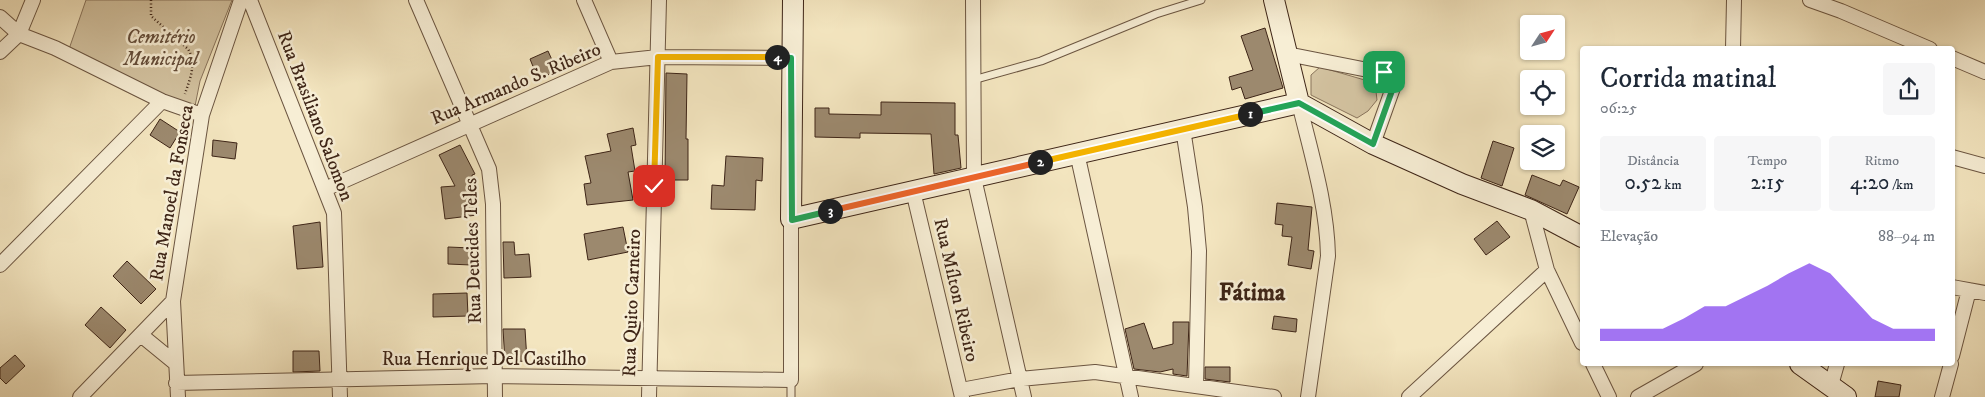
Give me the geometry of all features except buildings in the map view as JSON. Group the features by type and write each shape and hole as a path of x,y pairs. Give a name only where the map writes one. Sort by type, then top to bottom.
{"main road":[{"path":"793,0 791,58 792,220 1299,103 1373,144 1462,184 1530,210 1580,235"},
{"path":"1274,0 1299,103"},
{"path":"1803,366 1839,391"}],"street":[{"path":"0,52 19,34 33,0"},
{"name":"Rua Manoel da Fonseca","path":"178,397 174,362 172,302 202,114 241,0"},
{"name":"Rua Brasiliano Salomon","path":"250,0 334,212 340,397"},
{"name":"Rua Deucides Teles","path":"416,0 489,168 494,204 495,397"},
{"path":"584,0 611,62"},
{"name":"Rua Quito Carneiro","path":"648,397 659,0"},
{"path":"973,0 974,178 1024,397"},
{"path":"1732,46 1734,0"},
{"path":"1810,0 1841,11 1923,46"},
{"path":"0,17 19,34 54,48 162,101 202,114"},
{"path":"1287,54 1388,74 1394,85 1373,144"},
{"name":"Rua Armando S. Ribeiro","path":"325,189 611,62 658,57 791,58"},
{"path":"1955,59 1985,72"},
{"path":"0,265 162,101"},
{"path":"1299,103 1324,208 1328,234 1328,256 1308,397"},
{"path":"1182,129 1195,207 1199,251 1196,386"},
{"path":"1077,153 1131,397"},
{"path":"1955,158 1985,166"},
{"name":"Rua Mílton Ribeiro","path":"913,191 961,393"},
{"path":"1530,210 1548,270 1580,339"},
{"path":"791,380 792,220"},
{"path":"1409,397 1548,270"},
{"path":"1955,287 1985,293"},
{"path":"1955,344 1969,290"},
{"path":"80,397 172,302"},
{"path":"141,335 174,362"},
{"path":"1594,366 1609,397"},
{"path":"1638,397 1692,366"},
{"path":"1837,366 1839,391"},
{"path":"1942,397 1950,366"},
{"path":"961,393 1020,379 1095,372 1126,378 1274,397"},
{"name":"Rua Henrique Del Castilho","path":"176,383 494,376 791,380"}],"lane":[{"path":"973,80 1041,60 1156,14 1201,0"},
{"path":"791,380 791,397"}],"path":[{"path":"151,0 151,16 188,49 193,61 180,108"}],"green space":[{"name":"Cemitério Municipal","path":"86,0 232,0 200,81 195,106 172,109 68,52"},
{"path":"1320,67 1375,83 1377,100 1368,111 1357,118 1311,95 1311,75"}],"district":[{"name":"Fátima","path":"1252,293"}],"route":[{"path":"654,186 658,57 791,58 792,220 1299,103 1373,144 1394,85 1392,78 1384,72"}]}
